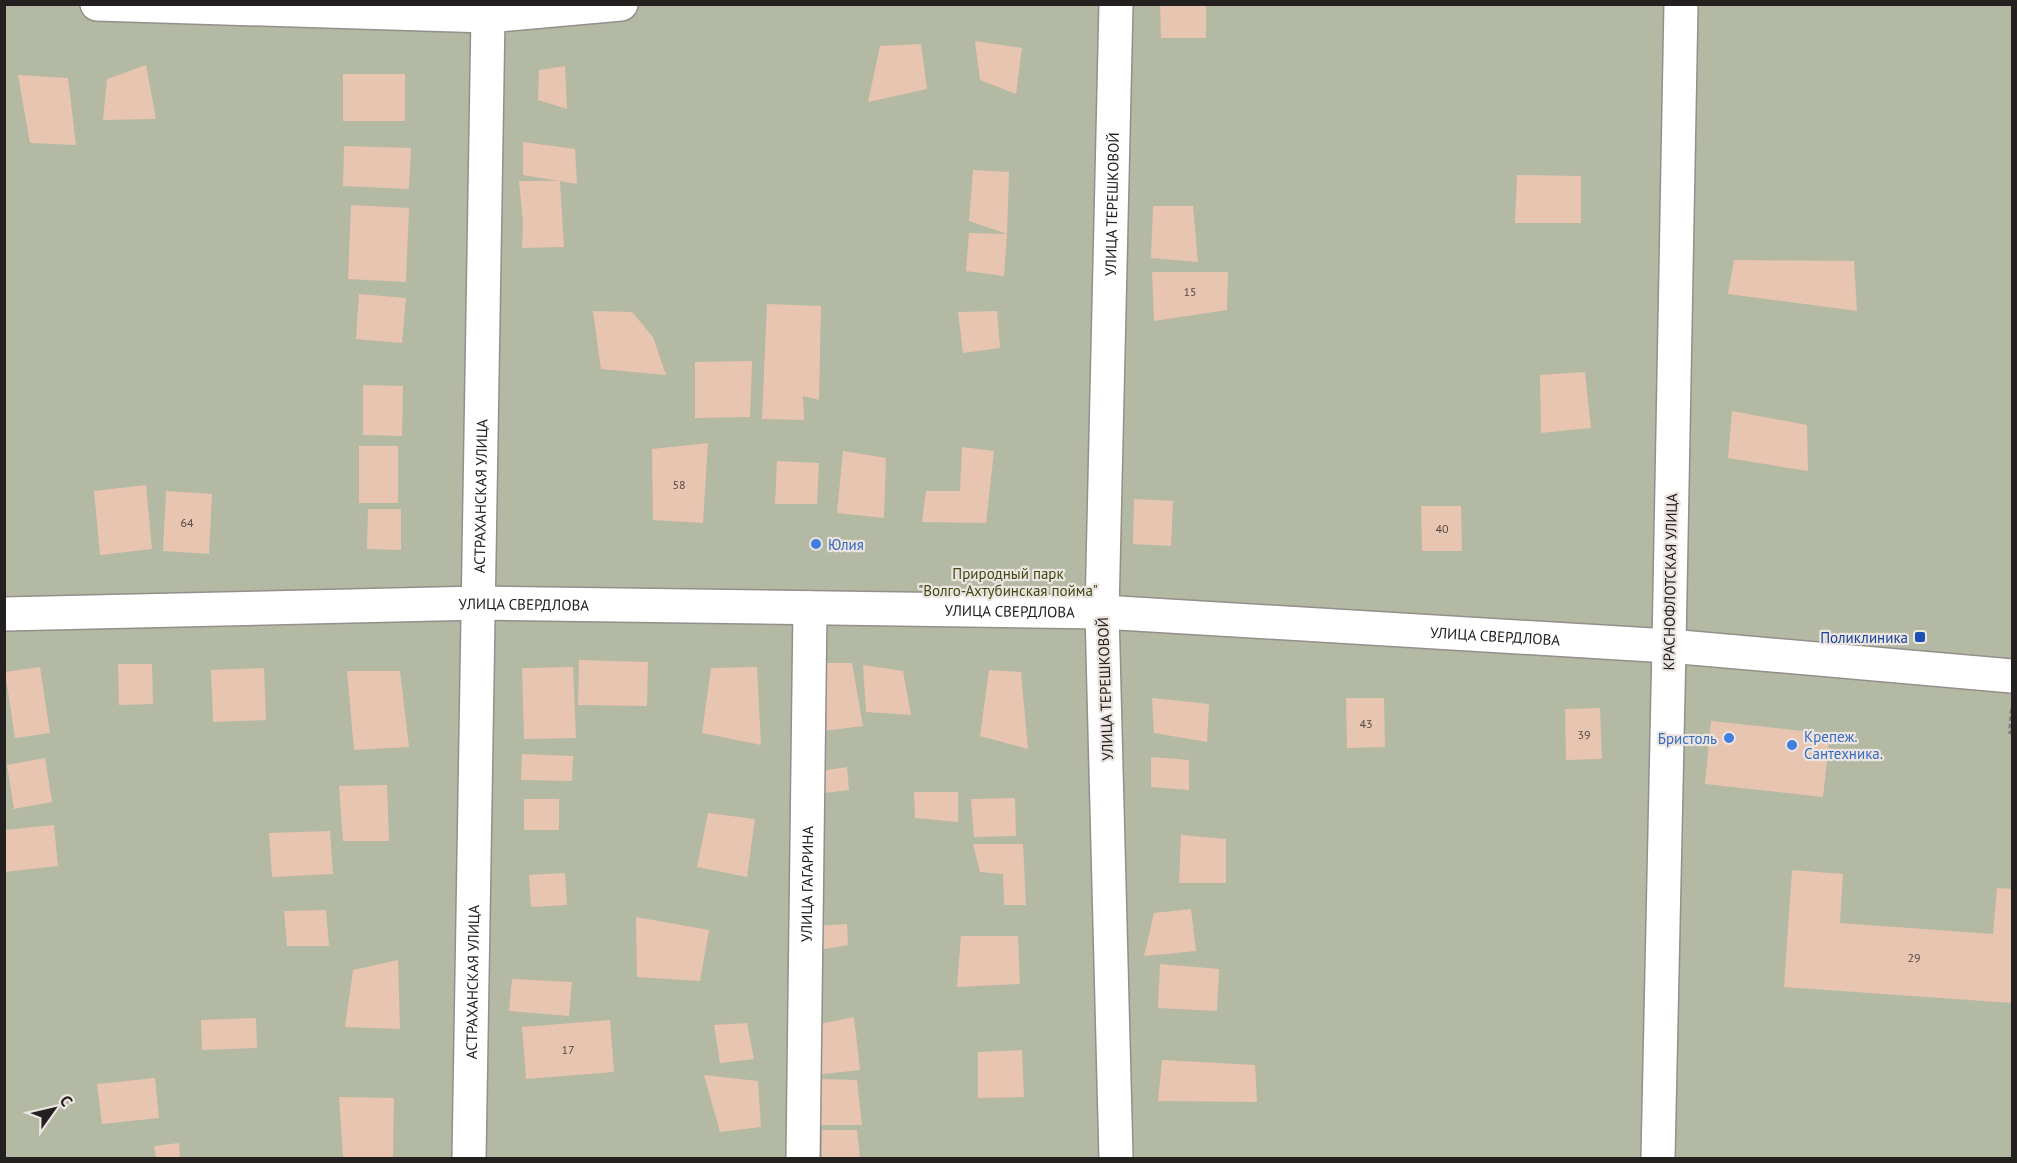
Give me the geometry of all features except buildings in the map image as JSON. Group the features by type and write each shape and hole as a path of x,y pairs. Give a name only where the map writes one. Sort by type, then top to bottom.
{"street":[{"path":"97,4 488,16 621,4"},
{"name":"УЛИЦА ТЕРЕШКОВОЙ","path":"1116,4 1102,612 1116,1158"},
{"name":"КРАСНОФЛОТСКАЯ УЛИЦА","path":"1658,1158 1681,4"},
{"name":"АСТРАХАНСКАЯ УЛИЦА","path":"469,1158 488,16"},
{"name":"УЛИЦА СВЕРДЛОВА","path":"4,614 480,603 1102,612 1669,646 2013,676"},
{"name":"УЛИЦА ГАГАРИНА","path":"803,1158 810,608"}],"path":[{"path":"2013,709 2010,732 2013,732"}],"green space":[{"name":"Природный парк \"Волго-Ахтубинская пойма\"","path":"5,5 2012,5 2012,1158 5,1158"}],"place":[{"name":"Юлия","path":"816,544"},
{"name":"Поликлиника","path":"1920,637"},
{"name":"Бристоль","path":"1729,738"},
{"name":"Крепеж. Сантехника.","path":"1792,745"}]}
